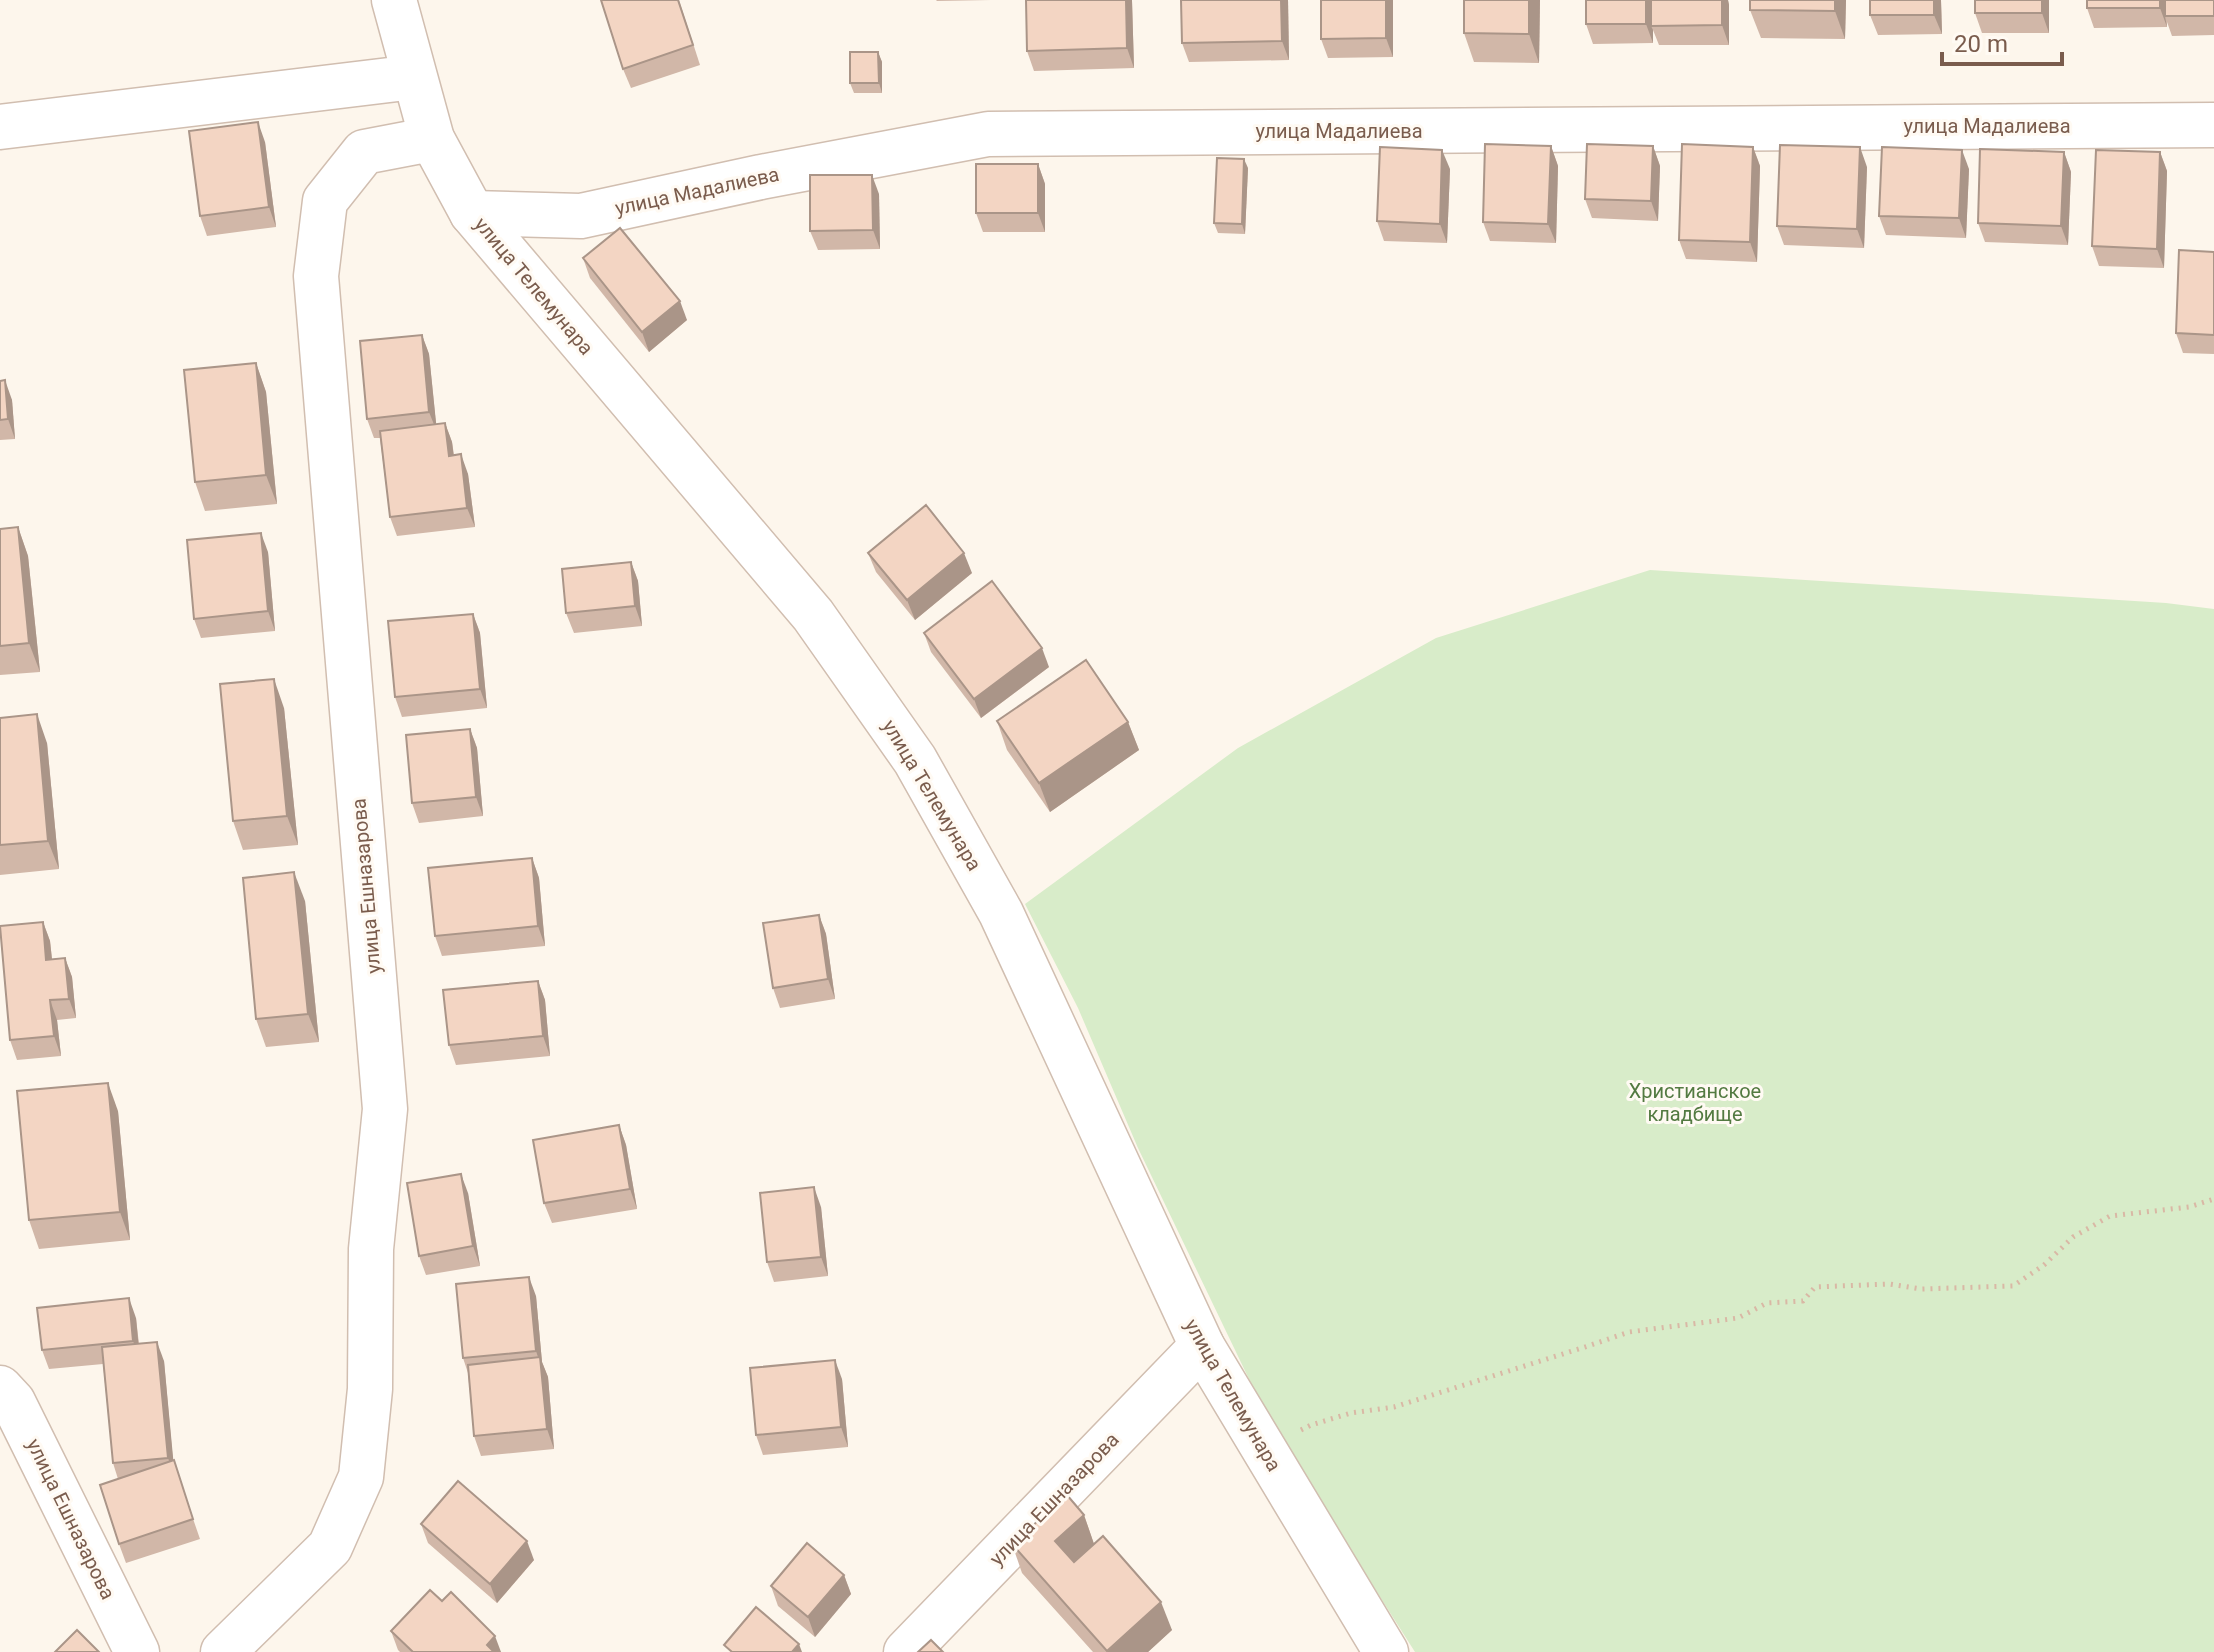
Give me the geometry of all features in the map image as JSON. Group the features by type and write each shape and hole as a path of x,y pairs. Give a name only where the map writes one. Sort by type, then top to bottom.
{"street":[{"name":"улица Телемунара","path":"394,0 432,139 472,213 813,615 915,760 1001,913 1202,1346 1386,1652"},
{"path":"0,127 414,77"},
{"name":"улица Мадалиева","path":"472,213 581,216 761,177 988,134 2214,125"},
{"name":"улица Ешназарова","path":"223,1652 330,1547 361,1477 370,1389 371,1249 385,1109 316,276 325,201 364,152 432,139"},
{"name":"улица Ешназарова","path":"906,1652 1202,1346"},
{"name":"улица Ешназарова","path":"0,1388 13,1402 137,1652"}],"path":[{"path":"1289,1435 1351,1413 1394,1407 1629,1332 1738,1318 1767,1303 1803,1301 1815,1287 1889,1284 1921,1289 2013,1286 2044,1265 2073,1237 2110,1216 2189,1207 2214,1199"}],"green space":[{"name":"Христианское кладбище","path":"1650,570 2166,603 2214,609 2214,1652 1415,1652 1272,1427 1138,1148 1078,1008 1025,904 1238,748 1436,638"}],"building":[{"path":"601,0 678,0 693,45 623,69"},
{"path":"1026,0 1126,0 1127,48 1027,51"},
{"path":"1181,0 1281,0 1282,41 1182,43"},
{"path":"1321,0 1386,0 1386,38 1321,39"},
{"path":"1464,0 1529,0 1529,34 1464,33"},
{"path":"1586,0 1646,0 1646,24 1586,24"},
{"path":"1651,0 1722,0 1722,25 1651,26"},
{"path":"1750,0 1835,0 1835,11 1750,10"},
{"path":"1870,0 1934,0 1934,15 1870,15"},
{"path":"1975,0 2042,0 2042,13 1975,13"},
{"path":"2087,0 2160,0 2160,8 2087,8"},
{"path":"2165,0 2214,0 2214,16 2165,16"},
{"path":"850,52 878,52 879,83 850,83"},
{"path":"258,122 269,207 200,216 189,131"},
{"path":"1485,144 1551,146 1548,224 1483,222"},
{"path":"1587,144 1653,146 1651,201 1585,199"},
{"path":"1682,144 1753,147 1750,242 1679,240"},
{"path":"1780,145 1860,147 1857,229 1777,226"},
{"path":"1380,147 1442,150 1440,224 1377,221"},
{"path":"1882,147 1962,150 1959,218 1879,216"},
{"path":"1980,149 2064,152 2061,226 1978,223"},
{"path":"2096,150 2160,152 2157,249 2092,246"},
{"path":"1217,158 1244,159 1242,224 1214,223"},
{"path":"976,164 1038,164 1038,213 976,213"},
{"path":"810,175 872,175 873,230 810,231"},
{"path":"620,228 680,301 642,332 583,258"},
{"path":"2179,250 2214,252 2214,335 2176,333"},
{"path":"422,335 429,412 367,419 360,341"},
{"path":"256,363 266,475 195,482 184,370"},
{"path":"5,380 8,419 0,420 0,381"},
{"path":"445,423 449,456 461,454 467,508 390,517 380,431"},
{"path":"926,505 964,553 907,600 868,553"},
{"path":"18,527 29,643 0,646 0,529"},
{"path":"261,533 268,611 194,619 187,540"},
{"path":"631,562 635,606 566,613 562,569"},
{"path":"992,581 1042,648 974,699 924,633"},
{"path":"473,614 480,689 395,697 388,621"},
{"path":"1086,660 1128,722 1039,783 997,721"},
{"path":"274,679 287,816 233,821 220,684"},
{"path":"37,714 48,841 0,845 0,718"},
{"path":"470,729 476,797 412,803 406,735"},
{"path":"532,858 538,926 435,936 428,868"},
{"path":"294,872 308,1014 256,1019 243,878"},
{"path":"819,915 828,979 773,988 763,923"},
{"path":"43,922 46,960 65,958 69,999 50,1000 54,1036 10,1040 0,926"},
{"path":"538,981 543,1036 449,1045 443,990"},
{"path":"108,1083 120,1212 29,1220 17,1091"},
{"path":"619,1125 630,1189 544,1203 533,1140"},
{"path":"461,1174 473,1246 419,1256 407,1183"},
{"path":"814,1187 821,1257 767,1262 760,1193"},
{"path":"529,1277 536,1351 463,1358 456,1284"},
{"path":"129,1298 133,1341 42,1350 37,1308"},
{"path":"157,1342 168,1458 113,1463 102,1347"},
{"path":"540,1357 547,1429 474,1436 468,1365"},
{"path":"835,1360 841,1427 756,1435 750,1368"},
{"path":"174,1460 193,1519 119,1544 100,1485"},
{"path":"458,1481 527,1541 490,1584 421,1524"},
{"path":"1067,1495 1084,1515 1055,1541 1074,1562 1103,1536 1161,1602 1107,1651 1012,1544"},
{"path":"807,1543 844,1575 808,1617 771,1586"},
{"path":"430,1590 442,1601 451,1592 495,1636 487,1645 494,1652 413,1652 391,1631"},
{"path":"756,1607 799,1644 792,1652 732,1652 724,1645"},
{"path":"77,1630 99,1652 55,1652"},
{"path":"931,1640 943,1652 918,1652"}]}
